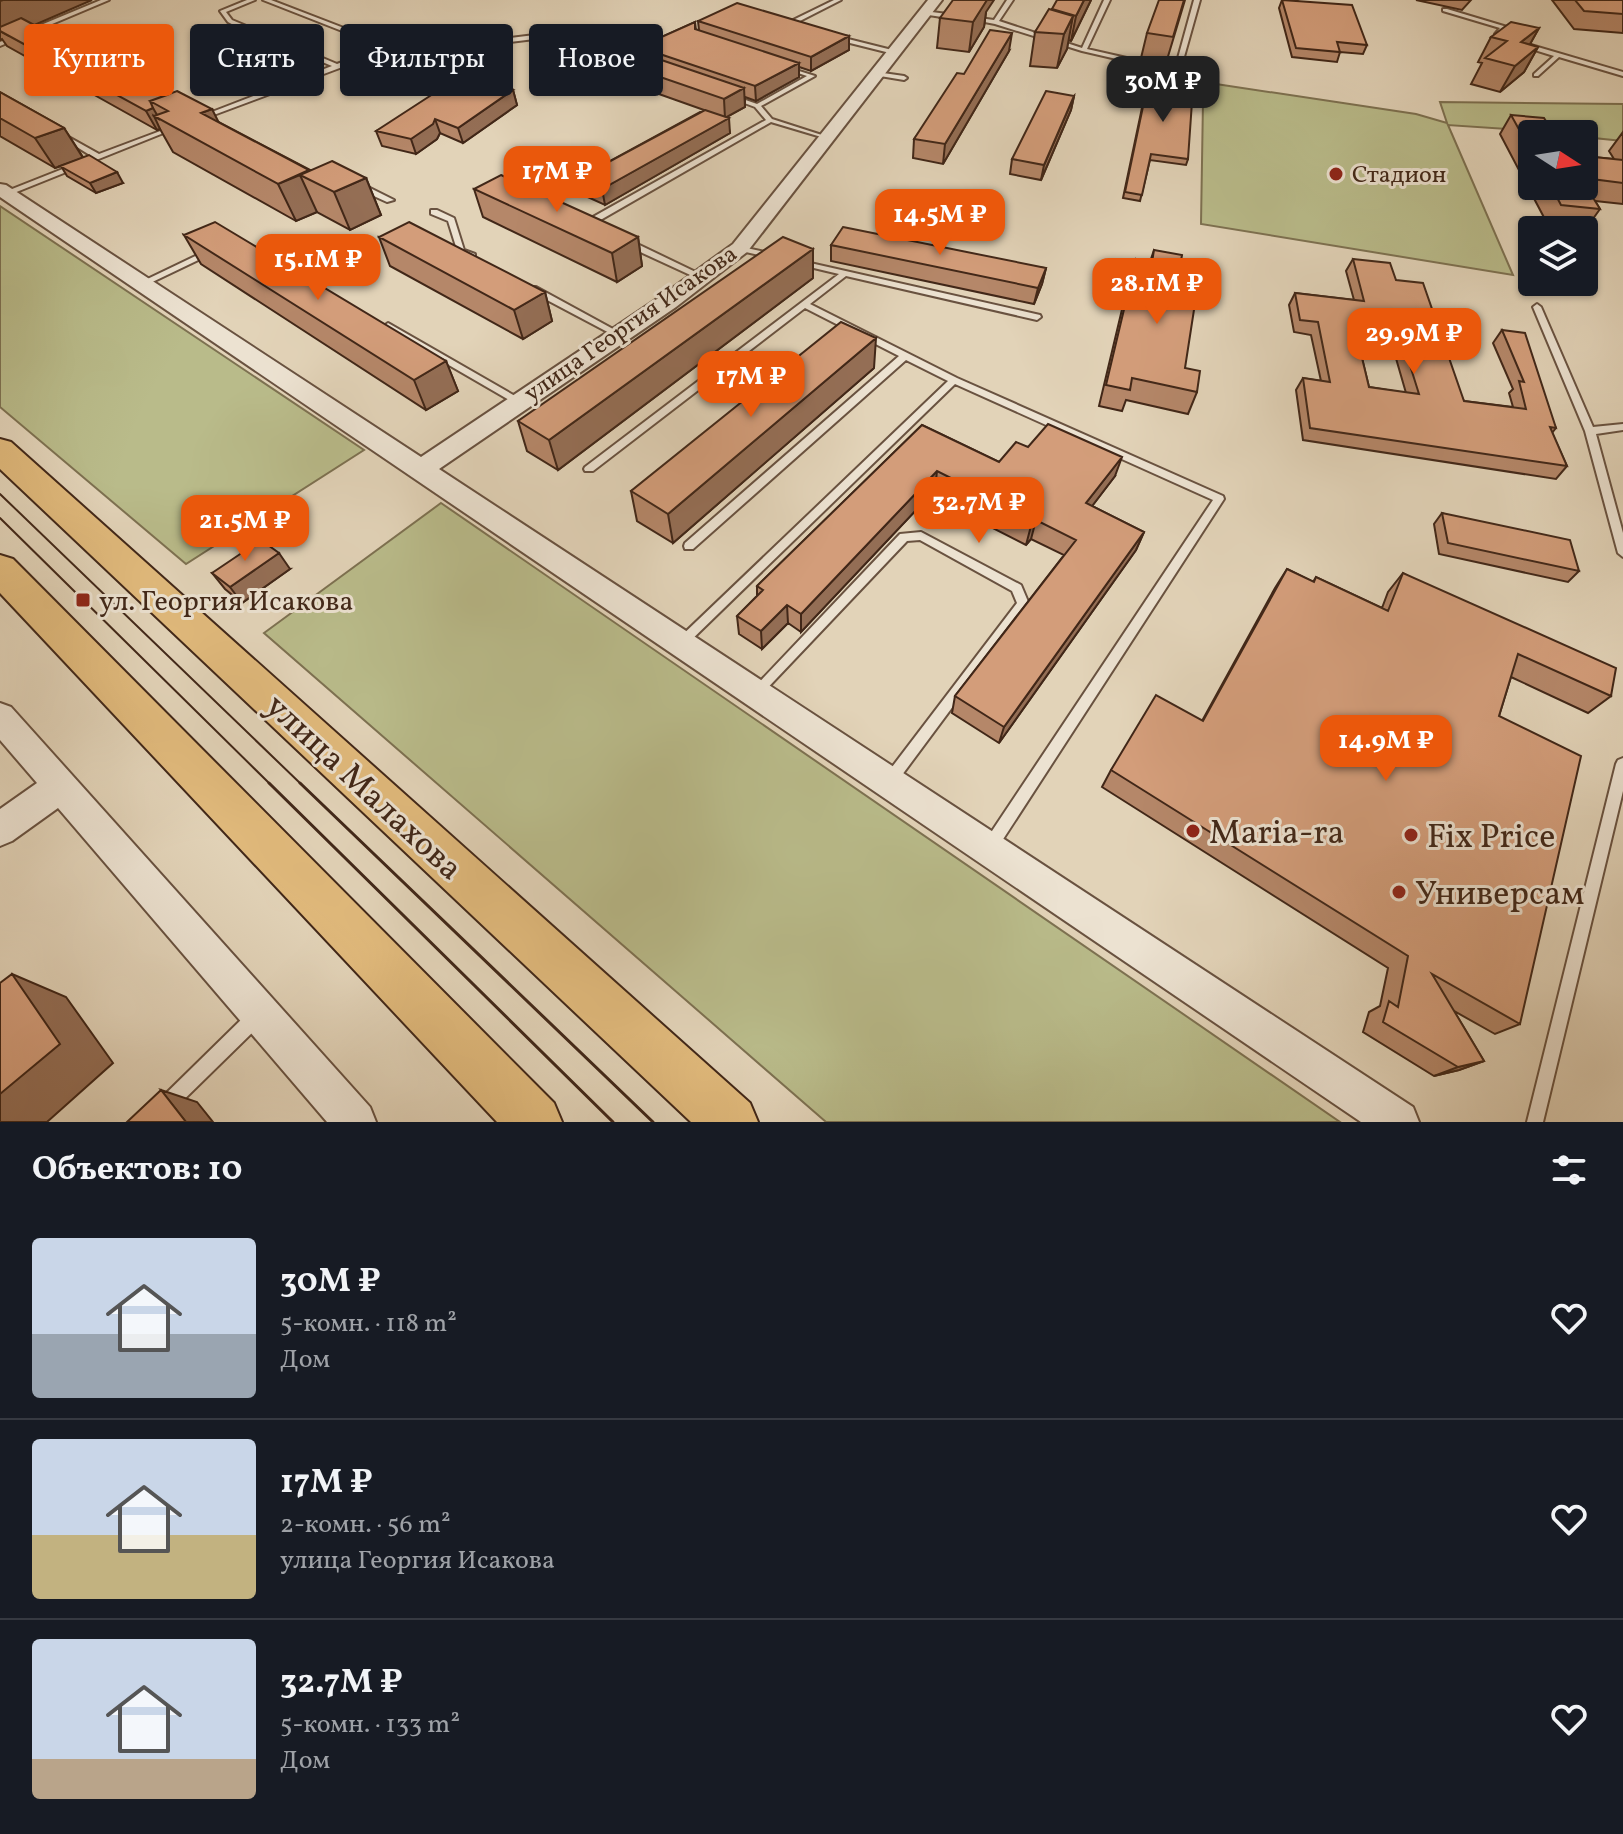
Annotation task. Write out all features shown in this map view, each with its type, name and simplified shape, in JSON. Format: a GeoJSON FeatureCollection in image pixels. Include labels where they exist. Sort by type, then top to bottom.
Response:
{"type":"FeatureCollection","features":[{"type":"Feature","properties":{"kind":"main road","name":"улица Малахова"},"geometry":{"type":"LineString","coordinates":[[0,450],[731,1122]]}},
{"type":"Feature","properties":{"kind":"main road"},"geometry":{"type":"LineString","coordinates":[[0,569],[535,1122]]}},
{"type":"Feature","properties":{"kind":"street","name":"улица Георгия Исакова"},"geometry":{"type":"LineString","coordinates":[[419,470],[620,335],[740,248],[929,7]]}},
{"type":"Feature","properties":{"kind":"street"},"geometry":{"type":"LineString","coordinates":[[3,191],[1398,1122]]}},
{"type":"Feature","properties":{"kind":"street"},"geometry":{"type":"LineString","coordinates":[[0,717],[355,1122]]}},
{"type":"Feature","properties":{"kind":"street"},"geometry":{"type":"LineString","coordinates":[[0,829],[59,787]]}},
{"type":"Feature","properties":{"kind":"lane"},"geometry":{"type":"LineString","coordinates":[[48,24],[106,0]]}},
{"type":"Feature","properties":{"kind":"lane"},"geometry":{"type":"LineString","coordinates":[[236,24],[223,11],[253,0]]}},
{"type":"Feature","properties":{"kind":"lane"},"geometry":{"type":"LineString","coordinates":[[266,0],[340,29]]}},
{"type":"Feature","properties":{"kind":"lane"},"geometry":{"type":"LineString","coordinates":[[790,24],[838,0]]}},
{"type":"Feature","properties":{"kind":"lane"},"geometry":{"type":"LineString","coordinates":[[996,22],[1010,0]]}},
{"type":"Feature","properties":{"kind":"lane"},"geometry":{"type":"LineString","coordinates":[[1084,50],[1107,0]]}},
{"type":"Feature","properties":{"kind":"lane"},"geometry":{"type":"LineString","coordinates":[[929,7],[996,22],[1084,50],[1177,71],[1197,0]]}},
{"type":"Feature","properties":{"kind":"lane"},"geometry":{"type":"LineString","coordinates":[[1445,10],[1504,27],[1498,34],[1623,74]]}},
{"type":"Feature","properties":{"kind":"lane"},"geometry":{"type":"LineString","coordinates":[[778,21],[803,28]]}},
{"type":"Feature","properties":{"kind":"lane"},"geometry":{"type":"LineString","coordinates":[[0,44],[24,34]]}},
{"type":"Feature","properties":{"kind":"lane"},"geometry":{"type":"LineString","coordinates":[[829,36],[894,52]]}},
{"type":"Feature","properties":{"kind":"lane"},"geometry":{"type":"LineString","coordinates":[[1536,75],[1558,55]]}},
{"type":"Feature","properties":{"kind":"lane"},"geometry":{"type":"LineString","coordinates":[[324,61],[336,66]]}},
{"type":"Feature","properties":{"kind":"lane"},"geometry":{"type":"LineString","coordinates":[[757,106],[812,76],[770,62]]}},
{"type":"Feature","properties":{"kind":"lane"},"geometry":{"type":"LineString","coordinates":[[324,71],[340,65]]}},
{"type":"Feature","properties":{"kind":"lane"},"geometry":{"type":"LineString","coordinates":[[876,74],[904,78]]}},
{"type":"Feature","properties":{"kind":"lane"},"geometry":{"type":"LineString","coordinates":[[192,121],[257,96]]}},
{"type":"Feature","properties":{"kind":"lane"},"geometry":{"type":"LineString","coordinates":[[728,96],[757,106],[770,120],[826,138]]}},
{"type":"Feature","properties":{"kind":"lane"},"geometry":{"type":"LineString","coordinates":[[191,109],[219,123]]}},
{"type":"Feature","properties":{"kind":"lane"},"geometry":{"type":"LineString","coordinates":[[587,224],[770,120]]}},
{"type":"Feature","properties":{"kind":"lane"},"geometry":{"type":"LineString","coordinates":[[3,191],[178,126]]}},
{"type":"Feature","properties":{"kind":"lane"},"geometry":{"type":"LineString","coordinates":[[50,128],[99,157]]}},
{"type":"Feature","properties":{"kind":"lane"},"geometry":{"type":"LineString","coordinates":[[346,184],[360,185],[390,200]]}},
{"type":"Feature","properties":{"kind":"lane"},"geometry":{"type":"LineString","coordinates":[[434,212],[451,220],[461,251],[475,258]]}},
{"type":"Feature","properties":{"kind":"lane"},"geometry":{"type":"LineString","coordinates":[[574,218],[601,231]]}},
{"type":"Feature","properties":{"kind":"lane"},"geometry":{"type":"LineString","coordinates":[[615,237],[702,277]]}},
{"type":"Feature","properties":{"kind":"lane"},"geometry":{"type":"LineString","coordinates":[[740,248],[776,257]]}},
{"type":"Feature","properties":{"kind":"lane"},"geometry":{"type":"LineString","coordinates":[[141,284],[216,250]]}},
{"type":"Feature","properties":{"kind":"lane"},"geometry":{"type":"LineString","coordinates":[[790,260],[1037,317]]}},
{"type":"Feature","properties":{"kind":"lane"},"geometry":{"type":"LineString","coordinates":[[589,469],[845,273]]}},
{"type":"Feature","properties":{"kind":"lane"},"geometry":{"type":"LineString","coordinates":[[530,288],[620,335]]}},
{"type":"Feature","properties":{"kind":"lane"},"geometry":{"type":"LineString","coordinates":[[805,305],[954,380],[1219,499],[1028,784],[988,850]]}},
{"type":"Feature","properties":{"kind":"lane"},"geometry":{"type":"LineString","coordinates":[[1537,307],[1590,431],[1623,553]]}},
{"type":"Feature","properties":{"kind":"lane"},"geometry":{"type":"LineString","coordinates":[[377,319],[519,402]]}},
{"type":"Feature","properties":{"kind":"lane"},"geometry":{"type":"LineString","coordinates":[[689,546],[905,356]]}},
{"type":"Feature","properties":{"kind":"lane"},"geometry":{"type":"LineString","coordinates":[[680,645],[954,380]]}},
{"type":"Feature","properties":{"kind":"lane"},"geometry":{"type":"LineString","coordinates":[[1590,431],[1623,427]]}},
{"type":"Feature","properties":{"kind":"lane"},"geometry":{"type":"LineString","coordinates":[[754,694],[904,537],[921,536],[1017,588],[1023,604],[888,783]]}},
{"type":"Feature","properties":{"kind":"lane"},"geometry":{"type":"LineString","coordinates":[[1535,1122],[1623,764]]}},
{"type":"Feature","properties":{"kind":"lane"},"geometry":{"type":"LineString","coordinates":[[149,1122],[260,1014]]}},
{"type":"Feature","properties":{"kind":"green space","name":"Стадион"},"geometry":{"type":"Polygon","coordinates":[[[1216,84],[1416,114],[1447,123],[1440,102],[1623,104],[1623,141],[1598,138],[1598,120],[1518,120],[1518,130],[1448,125],[1513,275],[1201,224],[1203,101],[1216,84]]]}},
{"type":"Feature","properties":{"kind":"green space"},"geometry":{"type":"Polygon","coordinates":[[[0,206],[364,450],[186,564],[0,407],[0,206]]]}},
{"type":"Feature","properties":{"kind":"green space"},"geometry":{"type":"Polygon","coordinates":[[[441,503],[1340,1122],[826,1122],[264,633],[441,503]]]}},
{"type":"Feature","properties":{"kind":"building"},"geometry":{"type":"Polygon","coordinates":[[[953,0],[987,0],[973,22],[940,18],[953,0]]]}},
{"type":"Feature","properties":{"kind":"building"},"geometry":{"type":"Polygon","coordinates":[[[1057,0],[1084,0],[1076,16],[1052,9],[1057,0]]]}},
{"type":"Feature","properties":{"kind":"building"},"geometry":{"type":"Polygon","coordinates":[[[1159,0],[1184,0],[1173,37],[1147,33],[1159,0]]]}},
{"type":"Feature","properties":{"kind":"building"},"geometry":{"type":"Polygon","coordinates":[[[1282,0],[1352,5],[1367,45],[1337,42],[1340,52],[1296,48],[1282,0]]]}},
{"type":"Feature","properties":{"kind":"building"},"geometry":{"type":"Polygon","coordinates":[[[1575,0],[1623,0],[1623,14],[1584,11],[1575,0]]]}},
{"type":"Feature","properties":{"kind":"building"},"geometry":{"type":"Polygon","coordinates":[[[737,3],[849,36],[811,57],[698,21],[737,3]]]}},
{"type":"Feature","properties":{"kind":"building"},"geometry":{"type":"Polygon","coordinates":[[[1049,9],[1073,16],[1064,34],[1035,32],[1049,9]]]}},
{"type":"Feature","properties":{"kind":"building"},"geometry":{"type":"Polygon","coordinates":[[[21,18],[32,24],[24,24],[24,44],[0,31],[0,27],[21,18]]]}},
{"type":"Feature","properties":{"kind":"building"},"geometry":{"type":"Polygon","coordinates":[[[695,22],[695,29],[799,63],[755,86],[663,55],[663,36],[695,22]]]}},
{"type":"Feature","properties":{"kind":"building"},"geometry":{"type":"Polygon","coordinates":[[[1511,22],[1539,28],[1521,42],[1538,47],[1515,66],[1485,58],[1507,41],[1491,37],[1511,22]]]}},
{"type":"Feature","properties":{"kind":"building"},"geometry":{"type":"Polygon","coordinates":[[[990,30],[1012,33],[945,144],[914,139],[957,73],[964,74],[990,30]]]}},
{"type":"Feature","properties":{"kind":"building"},"geometry":{"type":"Polygon","coordinates":[[[663,61],[744,88],[724,99],[663,78],[663,61]]]}},
{"type":"Feature","properties":{"kind":"building"},"geometry":{"type":"Polygon","coordinates":[[[1158,67],[1194,73],[1188,159],[1151,154],[1142,195],[1125,192],[1145,97],[1158,67]]]}},
{"type":"Feature","properties":{"kind":"building"},"geometry":{"type":"Polygon","coordinates":[[[1046,91],[1074,96],[1044,165],[1012,159],[1046,91]]]}},
{"type":"Feature","properties":{"kind":"building"},"geometry":{"type":"Polygon","coordinates":[[[0,92],[64,128],[35,138],[0,118],[0,92]]]}},
{"type":"Feature","properties":{"kind":"building"},"geometry":{"type":"Polygon","coordinates":[[[174,92],[212,109],[201,113],[309,170],[278,184],[154,116],[168,111],[150,101],[174,96],[174,92]]]}},
{"type":"Feature","properties":{"kind":"building"},"geometry":{"type":"Polygon","coordinates":[[[119,96],[164,96],[150,101],[153,108],[146,111],[119,96]]]}},
{"type":"Feature","properties":{"kind":"building"},"geometry":{"type":"Polygon","coordinates":[[[430,96],[504,96],[458,128],[435,119],[433,124],[411,139],[376,131],[430,96]]]}},
{"type":"Feature","properties":{"kind":"building"},"geometry":{"type":"Polygon","coordinates":[[[705,110],[729,118],[602,189],[577,179],[705,110]]]}},
{"type":"Feature","properties":{"kind":"building"},"geometry":{"type":"Polygon","coordinates":[[[1511,115],[1545,120],[1518,120],[1518,128],[1511,115]]]}},
{"type":"Feature","properties":{"kind":"building"},"geometry":{"type":"Polygon","coordinates":[[[89,155],[117,172],[90,183],[60,166],[89,155]]]}},
{"type":"Feature","properties":{"kind":"building"},"geometry":{"type":"Polygon","coordinates":[[[1598,157],[1623,160],[1623,183],[1598,180],[1598,157]]]}},
{"type":"Feature","properties":{"kind":"building"},"geometry":{"type":"Polygon","coordinates":[[[332,161],[366,178],[334,192],[300,175],[332,161]]]}},
{"type":"Feature","properties":{"kind":"building"},"geometry":{"type":"Polygon","coordinates":[[[501,175],[638,237],[612,253],[474,189],[501,175]]]}},
{"type":"Feature","properties":{"kind":"building"},"geometry":{"type":"Polygon","coordinates":[[[1558,200],[1594,200],[1600,209],[1561,205],[1558,200]]]}},
{"type":"Feature","properties":{"kind":"building"},"geometry":{"type":"Polygon","coordinates":[[[215,222],[446,361],[414,380],[184,235],[215,222]]]}},
{"type":"Feature","properties":{"kind":"building"},"geometry":{"type":"Polygon","coordinates":[[[409,222],[545,292],[514,310],[379,237],[409,222]]]}},
{"type":"Feature","properties":{"kind":"building"},"geometry":{"type":"Polygon","coordinates":[[[843,227],[1046,268],[1038,288],[831,245],[843,227]]]}},
{"type":"Feature","properties":{"kind":"building"},"geometry":{"type":"Polygon","coordinates":[[[783,237],[813,249],[549,440],[518,421],[783,237]]]}},
{"type":"Feature","properties":{"kind":"building"},"geometry":{"type":"Polygon","coordinates":[[[1154,250],[1182,255],[1180,267],[1200,271],[1185,368],[1200,371],[1197,392],[1132,378],[1130,390],[1106,385],[1136,259],[1152,262],[1154,250]]]}},
{"type":"Feature","properties":{"kind":"building"},"geometry":{"type":"Polygon","coordinates":[[[1353,259],[1390,263],[1396,280],[1423,283],[1464,401],[1526,409],[1519,381],[1524,382],[1502,330],[1525,333],[1556,428],[1550,427],[1567,466],[1310,428],[1303,378],[1330,382],[1318,322],[1300,320],[1295,293],[1364,301],[1353,259]],[[1357,337],[1369,387],[1419,394],[1403,343],[1357,337]]]}},
{"type":"Feature","properties":{"kind":"building"},"geometry":{"type":"Polygon","coordinates":[[[841,322],[876,338],[668,514],[631,491],[841,322]]]}},
{"type":"Feature","properties":{"kind":"building"},"geometry":{"type":"Polygon","coordinates":[[[1048,424],[1122,457],[1086,503],[1144,532],[1004,727],[955,696],[1076,540],[1036,520],[1031,526],[970,496],[975,490],[937,471],[801,614],[787,605],[761,631],[737,616],[763,590],[757,586],[922,425],[999,462],[1016,442],[1028,447],[1048,424]]]}},
{"type":"Feature","properties":{"kind":"building"},"geometry":{"type":"Polygon","coordinates":[[[1442,513],[1570,540],[1579,571],[1448,543],[1442,513]]]}},
{"type":"Feature","properties":{"kind":"building"},"geometry":{"type":"Polygon","coordinates":[[[261,540],[279,553],[230,587],[212,573],[261,540]]]}},
{"type":"Feature","properties":{"kind":"building","name":"Универсам"},"geometry":{"type":"Polygon","coordinates":[[[1287,569],[1314,582],[1316,577],[1388,611],[1403,573],[1616,668],[1611,696],[1518,654],[1499,716],[1581,756],[1520,1024],[1432,974],[1484,1061],[1458,1067],[1383,1022],[1389,1001],[1398,1007],[1408,956],[1111,770],[1156,695],[1203,721],[1287,569]]]}},
{"type":"Feature","properties":{"kind":"building"},"geometry":{"type":"Polygon","coordinates":[[[12,974],[60,1044],[0,1094],[0,983],[12,974]]]}},
{"type":"Feature","properties":{"kind":"building"},"geometry":{"type":"Polygon","coordinates":[[[161,1090],[186,1122],[127,1122],[161,1090]]]}},
{"type":"Feature","properties":{"kind":"tram line"},"geometry":{"type":"LineString","coordinates":[[0,494],[302,785]]}},
{"type":"Feature","properties":{"kind":"tram line"},"geometry":{"type":"LineString","coordinates":[[0,518],[271,785]]}},
{"type":"Feature","properties":{"kind":"tram line"},"geometry":{"type":"LineString","coordinates":[[269,783],[613,1122]]}},
{"type":"Feature","properties":{"kind":"tram line"},"geometry":{"type":"LineString","coordinates":[[300,783],[653,1122]]}},
{"type":"Feature","properties":{"kind":"place","name":"Стадион"},"geometry":{"type":"Point","coordinates":[1336,174]}},
{"type":"Feature","properties":{"kind":"place","name":"ул. Георгия Исакова"},"geometry":{"type":"Point","coordinates":[83,600]}},
{"type":"Feature","properties":{"kind":"place","name":"Maria-ra"},"geometry":{"type":"Point","coordinates":[1193,831]}},
{"type":"Feature","properties":{"kind":"place","name":"Fix Price"},"geometry":{"type":"Point","coordinates":[1411,835]}},
{"type":"Feature","properties":{"kind":"place","name":"Универсам"},"geometry":{"type":"Point","coordinates":[1399,892]}}]}
